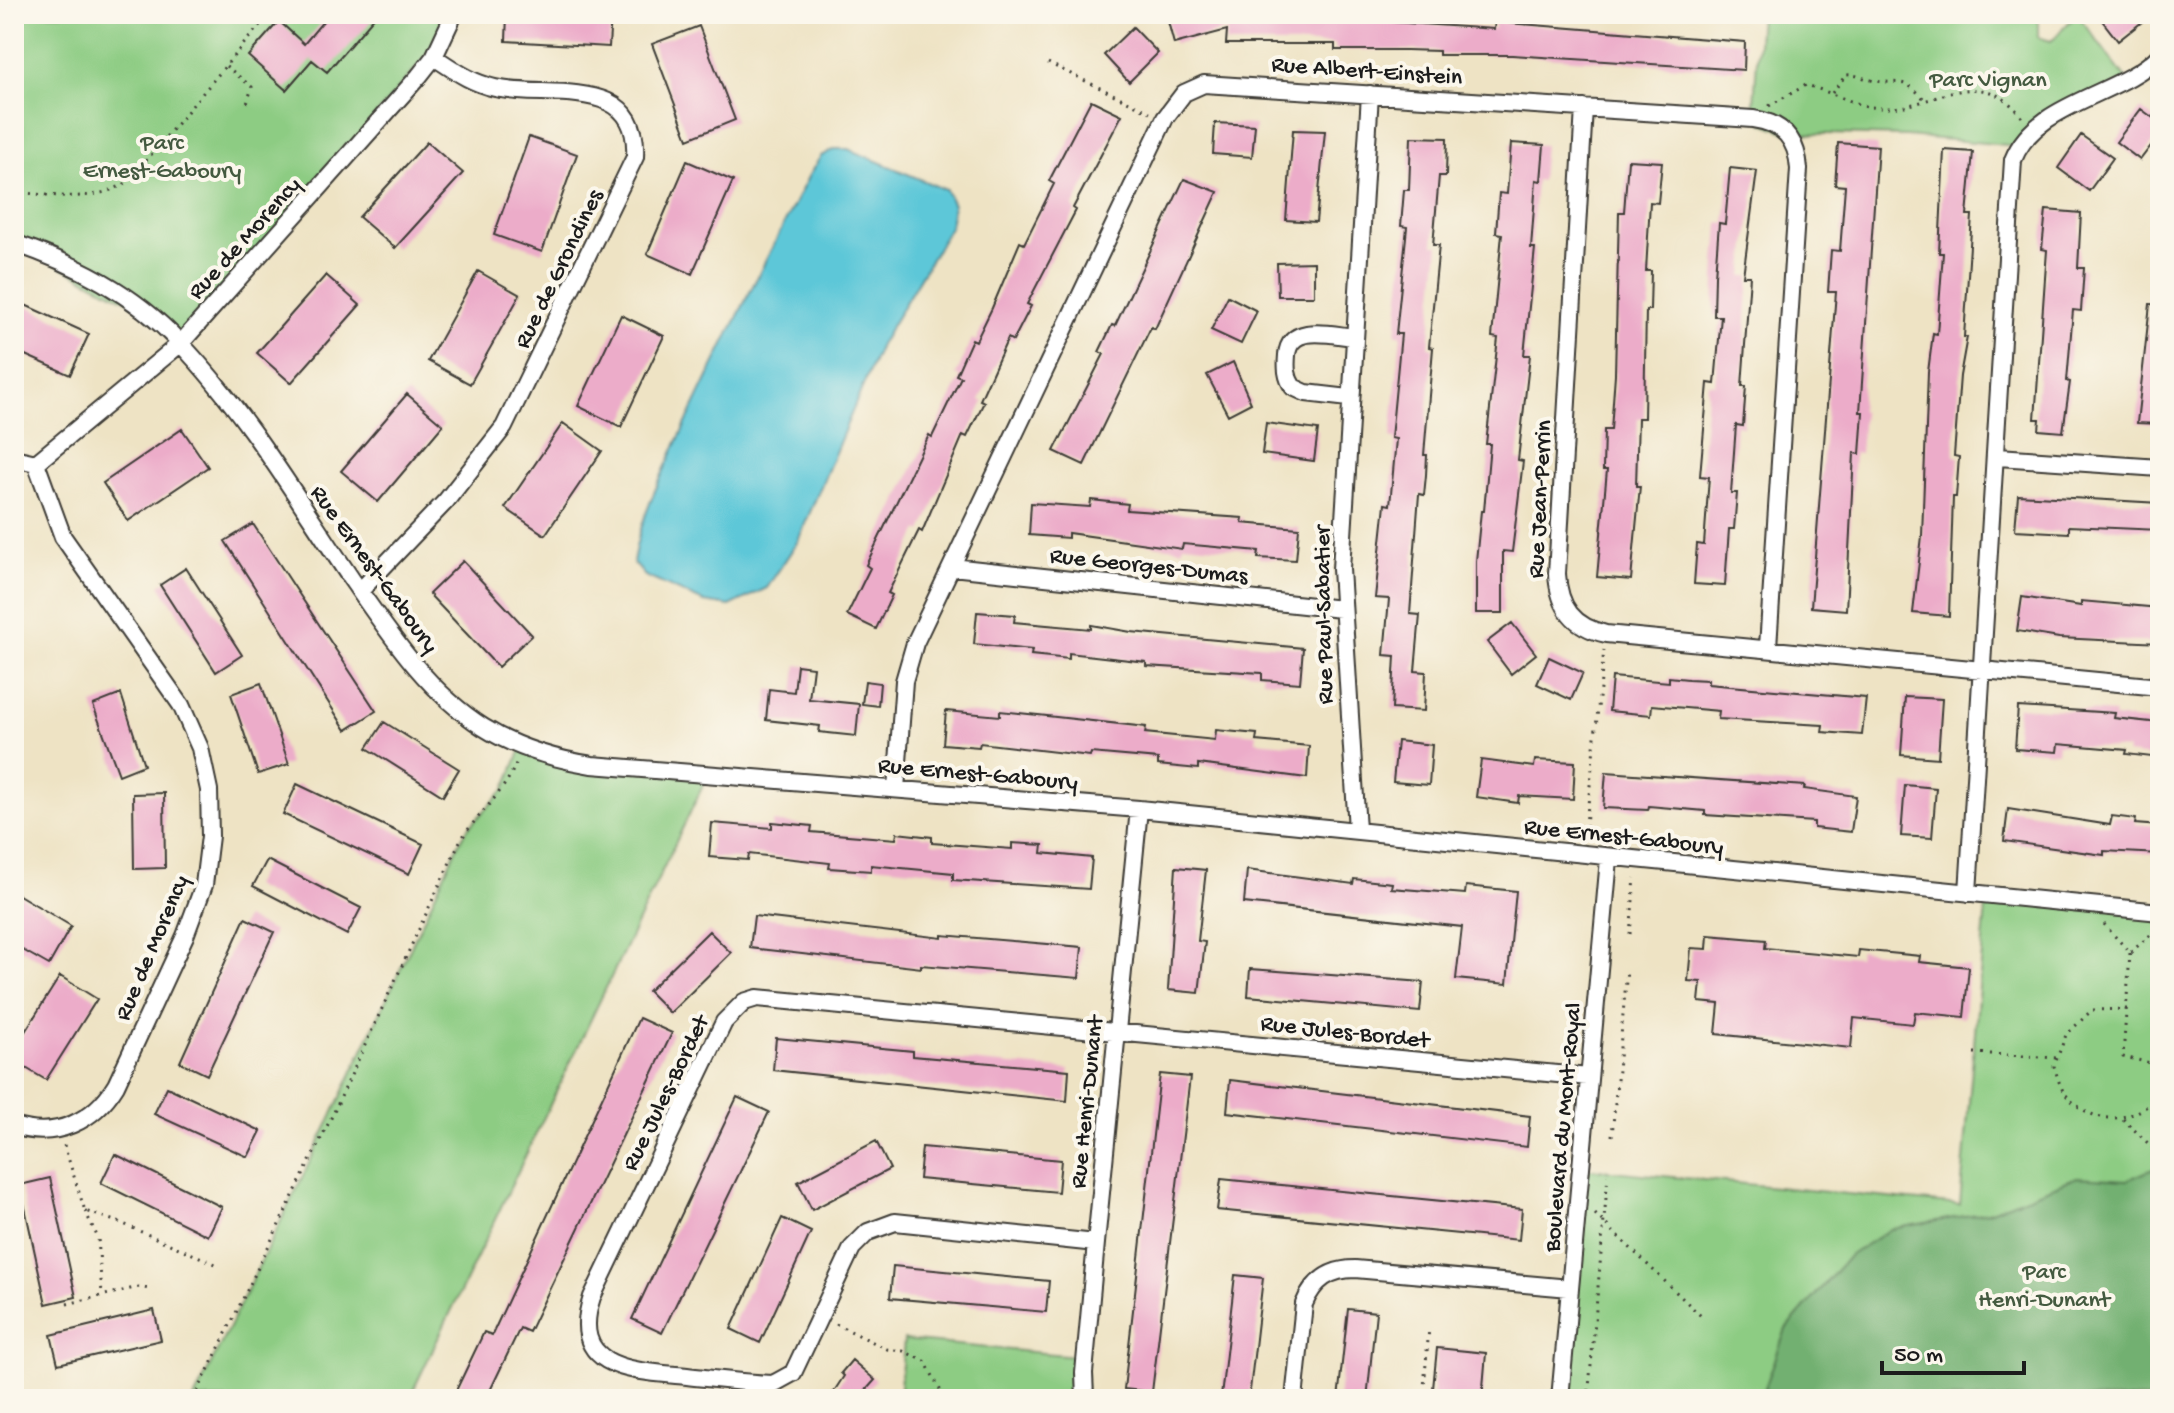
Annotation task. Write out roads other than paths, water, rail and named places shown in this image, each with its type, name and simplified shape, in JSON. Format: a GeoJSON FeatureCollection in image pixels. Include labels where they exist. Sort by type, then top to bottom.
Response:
{"type":"FeatureCollection","features":[{"type":"Feature","properties":{"kind":"street","name":"Rue de Morency"},"geometry":{"type":"LineString","coordinates":[[14,1126],[59,1130],[94,1112],[116,1085],[196,908],[208,863],[211,812],[200,748],[186,716],[63,537],[36,463],[181,343],[434,57],[454,14]]}},
{"type":"Feature","properties":{"kind":"street"},"geometry":{"type":"LineString","coordinates":[[1968,893],[1998,457],[2011,175],[2018,146],[2032,130],[2141,72],[2160,55]]}},
{"type":"Feature","properties":{"kind":"street","name":"Rue de Grondines"},"geometry":{"type":"LineString","coordinates":[[360,591],[446,501],[504,427],[635,157],[633,127],[617,105],[588,95],[482,85],[434,57]]}},
{"type":"Feature","properties":{"kind":"street","name":"Rue Albert-Einstein"},"geometry":{"type":"LineString","coordinates":[[896,789],[908,660],[1165,118],[1184,93],[1204,84],[1767,120],[1788,133],[1798,156],[1799,169],[1768,647]]}},
{"type":"Feature","properties":{"kind":"street","name":"Rue Paul-Sabatier"},"geometry":{"type":"LineString","coordinates":[[1357,830],[1341,609],[1349,398],[1370,94]]}},
{"type":"Feature","properties":{"kind":"street","name":"Rue Jean-Perrin"},"geometry":{"type":"LineString","coordinates":[[1584,108],[1557,574],[1558,591],[1570,615],[1579,625],[1606,634],[1768,647],[2160,687]]}},
{"type":"Feature","properties":{"kind":"street","name":"Rue Ernest-Gaboury"},"geometry":{"type":"LineString","coordinates":[[14,243],[64,261],[113,287],[181,343],[250,431],[404,654],[442,694],[483,727],[522,747],[592,765],[1139,809],[1609,859],[2160,912]]}},
{"type":"Feature","properties":{"kind":"street"},"geometry":{"type":"LineString","coordinates":[[1349,398],[1306,393],[1293,387],[1287,371],[1287,351],[1291,342],[1303,334],[1354,337]]}},
{"type":"Feature","properties":{"kind":"street"},"geometry":{"type":"LineString","coordinates":[[1998,457],[2160,468]]}},
{"type":"Feature","properties":{"kind":"street"},"geometry":{"type":"LineString","coordinates":[[14,458],[36,463]]}},
{"type":"Feature","properties":{"kind":"street","name":"Rue Georges-Dumas"},"geometry":{"type":"LineString","coordinates":[[952,567],[1341,609]]}},
{"type":"Feature","properties":{"kind":"street","name":"Rue Henri-Dunant"},"geometry":{"type":"LineString","coordinates":[[1085,1399],[1096,1243],[1139,809]]}},
{"type":"Feature","properties":{"kind":"street","name":"Boulevard du Mont-Royal"},"geometry":{"type":"LineString","coordinates":[[1560,1399],[1609,859]]}},
{"type":"Feature","properties":{"kind":"street","name":"Rue Jules-Bordet"},"geometry":{"type":"LineString","coordinates":[[1096,1243],[895,1222],[881,1225],[852,1248],[793,1373],[773,1384],[617,1368],[605,1361],[589,1337],[586,1323],[592,1297],[732,1011],[757,998],[775,997],[1589,1077]]}},
{"type":"Feature","properties":{"kind":"street"},"geometry":{"type":"LineString","coordinates":[[1294,1399],[1304,1304],[1309,1292],[1328,1273],[1355,1269],[1570,1288]]}},
{"type":"Feature","properties":{"kind":"water"},"geometry":{"type":"Polygon","coordinates":[[[834,149],[848,149],[946,190],[953,205],[950,227],[880,345],[798,541],[767,588],[730,606],[704,602],[645,576],[633,562],[636,545],[660,479],[744,303],[809,175],[821,156],[834,149]]]}},
{"type":"Feature","properties":{"kind":"park label","name":"Parc Vignan"},"geometry":{"type":"Point","coordinates":[1988,78]}},
{"type":"Feature","properties":{"kind":"park label","name":"Parc Ernest-Gaboury"},"geometry":{"type":"Point","coordinates":[162,155]}},
{"type":"Feature","properties":{"kind":"park label","name":"Parc Henri-Dunant"},"geometry":{"type":"Point","coordinates":[2044,1284]}}]}
